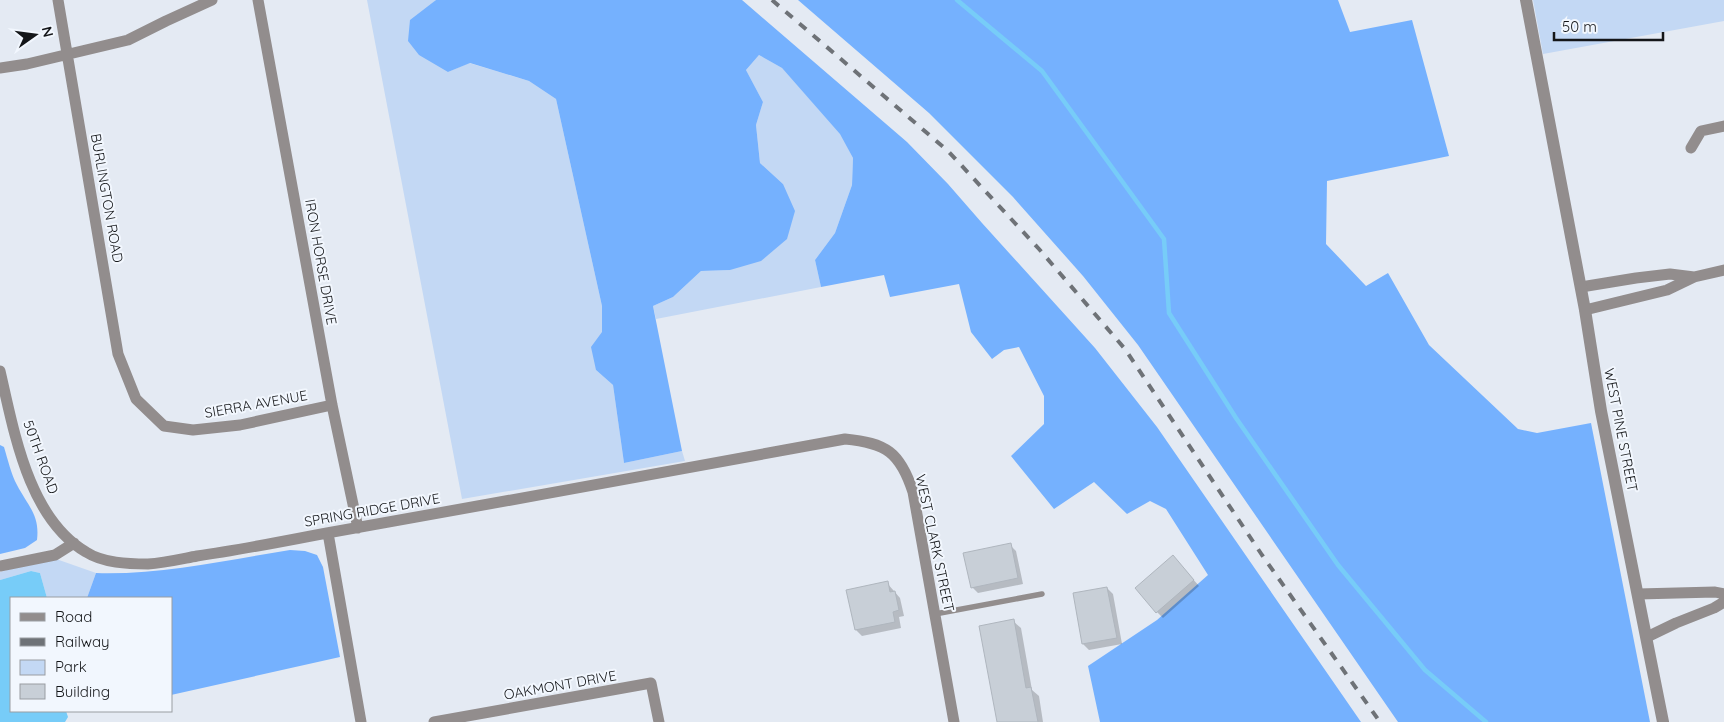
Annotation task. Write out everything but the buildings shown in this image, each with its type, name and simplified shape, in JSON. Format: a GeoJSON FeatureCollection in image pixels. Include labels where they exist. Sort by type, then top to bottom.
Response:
{"type":"FeatureCollection","features":[{"type":"Feature","properties":{"kind":"street","name":"BURLINGTON ROAD"},"geometry":{"type":"LineString","coordinates":[[58,0],[118,354],[136,399]]}},
{"type":"Feature","properties":{"kind":"street"},"geometry":{"type":"LineString","coordinates":[[0,68],[27,64],[128,40],[166,20],[212,0]]}},
{"type":"Feature","properties":{"kind":"street","name":"IRON HORSE DRIVE"},"geometry":{"type":"LineString","coordinates":[[258,0],[332,405],[358,528]]}},
{"type":"Feature","properties":{"kind":"street","name":"WEST PINE STREET"},"geometry":{"type":"LineString","coordinates":[[1526,0],[1581,287],[1601,411],[1648,637],[1663,722]]}},
{"type":"Feature","properties":{"kind":"street"},"geometry":{"type":"LineString","coordinates":[[1691,148],[1701,131],[1724,126]]}},
{"type":"Feature","properties":{"kind":"street"},"geometry":{"type":"LineString","coordinates":[[1585,310],[1667,290],[1694,277],[1724,270]]}},
{"type":"Feature","properties":{"kind":"street"},"geometry":{"type":"LineString","coordinates":[[1581,287],[1670,274],[1694,277]]}},
{"type":"Feature","properties":{"kind":"street","name":"50TH ROAD"},"geometry":{"type":"LineString","coordinates":[[0,371],[15,435],[28,475],[44,509],[57,528],[74,543]]}},
{"type":"Feature","properties":{"kind":"street","name":"SIERRA AVENUE"},"geometry":{"type":"LineString","coordinates":[[136,399],[164,426],[193,430],[240,425],[332,405]]}},
{"type":"Feature","properties":{"kind":"street","name":"WEST CLARK STREET"},"geometry":{"type":"LineString","coordinates":[[755,455],[845,439],[878,445],[891,453],[900,462],[906,472],[912,492],[954,722]]}},
{"type":"Feature","properties":{"kind":"street","name":"SPRING RIDGE DRIVE"},"geometry":{"type":"LineString","coordinates":[[74,543],[86,552],[100,558],[149,564],[255,547],[755,455]]}},
{"type":"Feature","properties":{"kind":"street"},"geometry":{"type":"LineString","coordinates":[[328,533],[361,722]]}},
{"type":"Feature","properties":{"kind":"street"},"geometry":{"type":"LineString","coordinates":[[0,566],[55,555],[74,543]]}},
{"type":"Feature","properties":{"kind":"street"},"geometry":{"type":"LineString","coordinates":[[1638,594],[1715,592],[1724,594]]}},
{"type":"Feature","properties":{"kind":"street"},"geometry":{"type":"LineString","coordinates":[[1648,637],[1724,602]]}},
{"type":"Feature","properties":{"kind":"street","name":"OAKMONT DRIVE"},"geometry":{"type":"LineString","coordinates":[[434,722],[458,720],[651,683],[659,722]]}},
{"type":"Feature","properties":{"kind":"lane"},"geometry":{"type":"LineString","coordinates":[[935,614],[1042,594]]}},
{"type":"Feature","properties":{"kind":"green space"},"geometry":{"type":"Polygon","coordinates":[[[367,0],[436,0],[430,6],[448,72],[469,63],[529,81],[556,99],[602,306],[602,332],[596,370],[613,385],[624,463],[682,451],[685,461],[462,499],[367,0]]]}},
{"type":"Feature","properties":{"kind":"green space"},"geometry":{"type":"Polygon","coordinates":[[[1533,0],[1724,0],[1724,21],[1543,54],[1533,0]]]}},
{"type":"Feature","properties":{"kind":"green space"},"geometry":{"type":"Polygon","coordinates":[[[759,55],[782,68],[841,134],[853,158],[852,185],[835,233],[815,260],[821,287],[656,319],[653,306],[673,297],[701,271],[730,270],[783,184],[760,163],[756,125],[763,102],[746,70],[759,55]]]}},
{"type":"Feature","properties":{"kind":"green space"},"geometry":{"type":"Polygon","coordinates":[[[43,559],[59,560],[96,573],[87,597],[47,597],[40,573],[31,571],[0,580],[0,572],[43,559]]]}},
{"type":"Feature","properties":{"kind":"shaded area"},"geometry":{"type":"Polygon","coordinates":[[[436,0],[742,0],[907,142],[948,184],[1095,348],[1157,427],[1361,722],[1100,722],[1088,666],[1157,620],[1208,575],[1166,509],[1150,501],[1127,514],[1094,482],[1054,509],[1011,456],[1044,424],[1044,396],[1019,347],[1004,350],[992,359],[971,332],[959,284],[890,297],[884,275],[821,287],[815,260],[835,233],[852,185],[853,158],[840,134],[782,68],[759,55],[746,70],[763,102],[756,125],[760,163],[783,184],[795,211],[787,239],[761,261],[730,270],[701,271],[673,297],[653,306],[682,451],[624,463],[613,385],[596,370],[591,347],[602,332],[602,306],[556,99],[529,81],[470,63],[448,72],[419,55],[408,41],[410,20],[436,0]]]}},
{"type":"Feature","properties":{"kind":"shaded area"},"geometry":{"type":"Polygon","coordinates":[[[798,0],[1338,0],[1350,32],[1412,20],[1449,156],[1327,181],[1326,244],[1366,286],[1388,273],[1429,345],[1518,429],[1537,433],[1591,423],[1650,722],[1398,722],[1138,345],[1083,276],[1013,197],[929,113],[798,0]]]}},
{"type":"Feature","properties":{"kind":"shaded area"},"geometry":{"type":"Polygon","coordinates":[[[0,445],[4,447],[11,472],[35,517],[37,540],[25,548],[0,554],[0,445]]]}},
{"type":"Feature","properties":{"kind":"shaded area"},"geometry":{"type":"Polygon","coordinates":[[[290,550],[305,551],[317,555],[323,567],[340,657],[172,695],[172,597],[87,597],[96,573],[145,572],[290,550]]]}},
{"type":"Feature","properties":{"kind":"shaded area"},"geometry":{"type":"Polygon","coordinates":[[[31,571],[40,573],[47,597],[10,597],[10,712],[66,712],[68,717],[65,722],[0,722],[0,580],[31,571]]]}},
{"type":"Feature","properties":{"kind":"waterway"},"geometry":{"type":"LineString","coordinates":[[957,0],[1042,71],[1164,239],[1169,313],[1236,418],[1338,565],[1425,670],[1486,722]]}},
{"type":"Feature","properties":{"kind":"railway"},"geometry":{"type":"LineString","coordinates":[[772,0],[948,151],[1039,249],[1125,349],[1262,555],[1380,722]]}}]}
